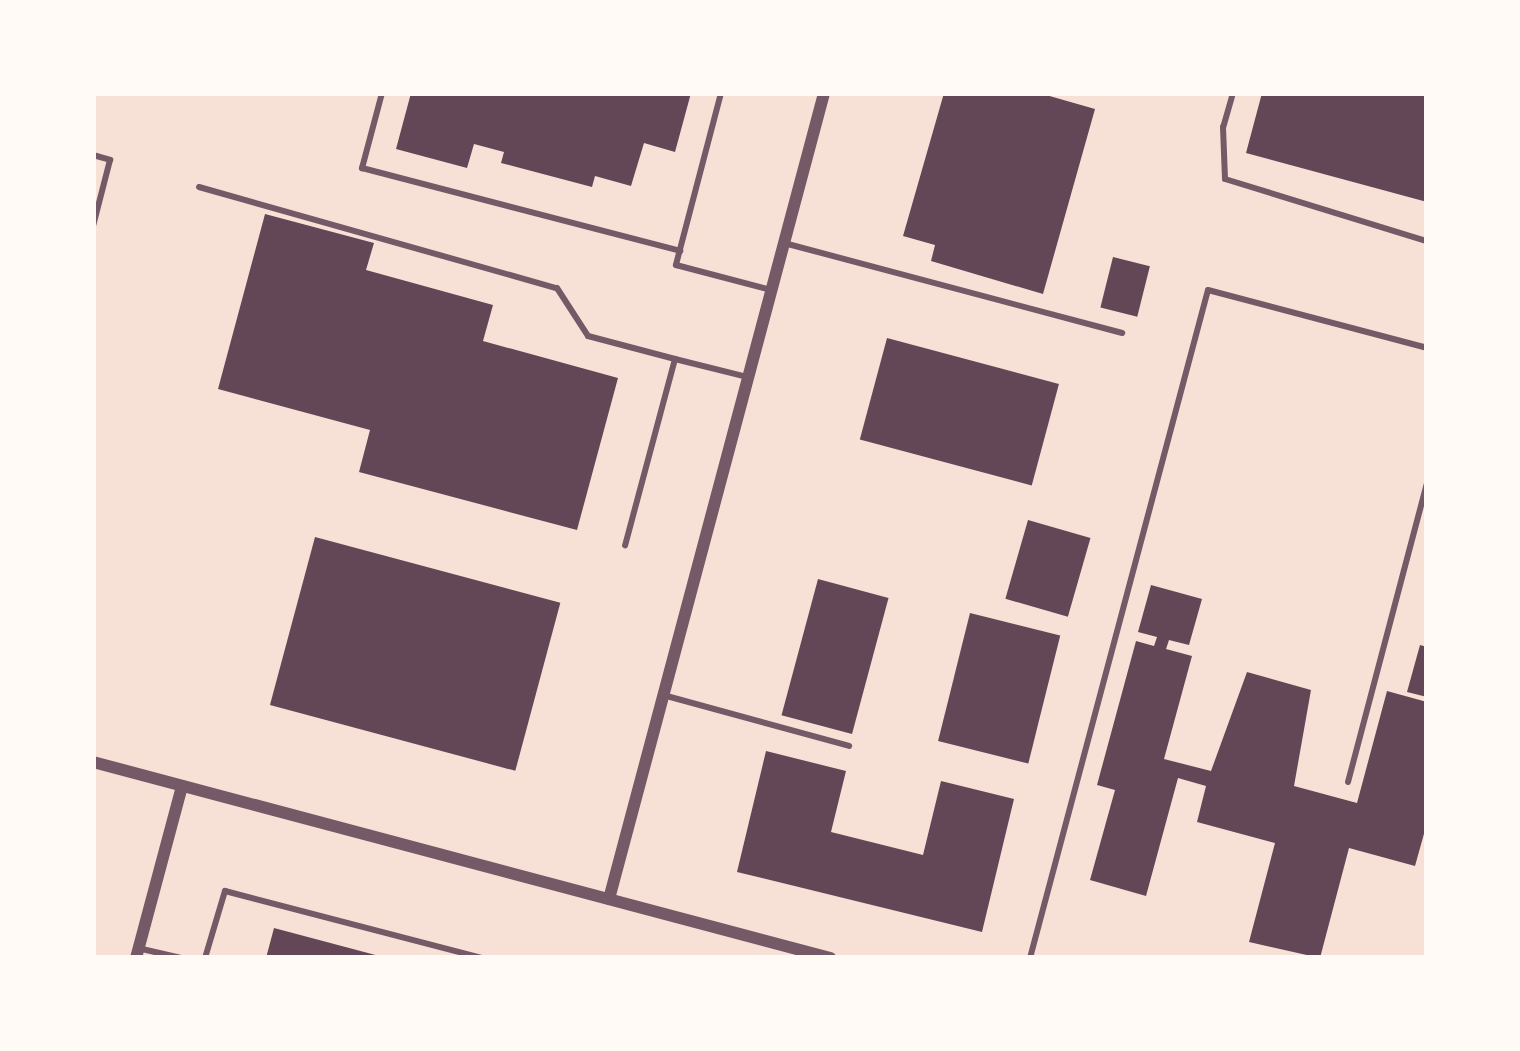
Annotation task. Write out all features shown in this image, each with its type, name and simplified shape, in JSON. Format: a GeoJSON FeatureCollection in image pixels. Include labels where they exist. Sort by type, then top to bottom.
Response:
{"type":"FeatureCollection","features":[{"type":"Feature","properties":{"kind":"street"},"geometry":{"type":"LineString","coordinates":[[609,899],[824,93]]}},
{"type":"Feature","properties":{"kind":"street"},"geometry":{"type":"LineString","coordinates":[[93,763],[830,958]]}},
{"type":"Feature","properties":{"kind":"street"},"geometry":{"type":"LineString","coordinates":[[137,953],[182,786]]}},
{"type":"Feature","properties":{"kind":"lane"},"geometry":{"type":"LineString","coordinates":[[382,93],[362,167],[680,251]]}},
{"type":"Feature","properties":{"kind":"lane"},"geometry":{"type":"LineString","coordinates":[[721,93],[676,265],[771,290]]}},
{"type":"Feature","properties":{"kind":"lane"},"geometry":{"type":"LineString","coordinates":[[1233,93],[1223,127],[1226,179],[1427,241]]}},
{"type":"Feature","properties":{"kind":"lane"},"geometry":{"type":"LineString","coordinates":[[93,155],[110,160],[93,226]]}},
{"type":"Feature","properties":{"kind":"lane"},"geometry":{"type":"LineString","coordinates":[[199,188],[557,288],[588,336],[747,377]]}},
{"type":"Feature","properties":{"kind":"lane"},"geometry":{"type":"LineString","coordinates":[[784,243],[1121,333]]}},
{"type":"Feature","properties":{"kind":"lane"},"geometry":{"type":"LineString","coordinates":[[1030,958],[1208,290],[1427,348]]}},
{"type":"Feature","properties":{"kind":"lane"},"geometry":{"type":"LineString","coordinates":[[625,545],[675,359]]}},
{"type":"Feature","properties":{"kind":"lane"},"geometry":{"type":"LineString","coordinates":[[1348,782],[1427,484]]}},
{"type":"Feature","properties":{"kind":"lane"},"geometry":{"type":"LineString","coordinates":[[663,695],[849,746]]}},
{"type":"Feature","properties":{"kind":"lane"},"geometry":{"type":"LineString","coordinates":[[205,958],[225,891],[483,958]]}},
{"type":"Feature","properties":{"kind":"lane"},"geometry":{"type":"LineString","coordinates":[[137,953],[180,958]]}},
{"type":"Feature","properties":{"kind":"building"},"geometry":{"type":"Polygon","coordinates":[[[411,93],[691,93],[675,152],[644,143],[631,186],[595,176],[592,187],[501,163],[504,152],[474,144],[467,168],[396,149],[411,93]]]}},
{"type":"Feature","properties":{"kind":"building"},"geometry":{"type":"Polygon","coordinates":[[[944,93],[1039,93],[1095,109],[1043,294],[931,261],[935,245],[903,236],[944,93]]]}},
{"type":"Feature","properties":{"kind":"building"},"geometry":{"type":"Polygon","coordinates":[[[1262,93],[1427,93],[1427,202],[1246,153],[1262,93]]]}},
{"type":"Feature","properties":{"kind":"building"},"geometry":{"type":"Polygon","coordinates":[[[265,214],[374,243],[366,270],[493,305],[483,341],[618,378],[577,530],[359,472],[370,430],[218,389],[265,214]]]}},
{"type":"Feature","properties":{"kind":"building"},"geometry":{"type":"Polygon","coordinates":[[[1113,257],[1150,266],[1137,317],[1100,307],[1113,257]]]}},
{"type":"Feature","properties":{"kind":"building"},"geometry":{"type":"Polygon","coordinates":[[[887,338],[1059,384],[1032,485],[860,439],[887,338]]]}},
{"type":"Feature","properties":{"kind":"building"},"geometry":{"type":"Polygon","coordinates":[[[1028,520],[1090,538],[1068,617],[1005,599],[1028,520]]]}},
{"type":"Feature","properties":{"kind":"building"},"geometry":{"type":"Polygon","coordinates":[[[315,537],[560,603],[515,771],[270,705],[315,537]]]}},
{"type":"Feature","properties":{"kind":"building"},"geometry":{"type":"Polygon","coordinates":[[[818,579],[889,598],[852,734],[782,715],[818,579]]]}},
{"type":"Feature","properties":{"kind":"building"},"geometry":{"type":"Polygon","coordinates":[[[1151,585],[1202,599],[1189,645],[1169,640],[1166,649],[1192,656],[1164,759],[1211,771],[1247,672],[1311,690],[1294,786],[1357,803],[1387,691],[1427,702],[1427,823],[1415,866],[1349,848],[1320,958],[1249,942],[1275,843],[1197,822],[1206,786],[1178,778],[1146,896],[1090,880],[1115,790],[1097,785],[1136,641],[1154,646],[1157,637],[1138,632],[1151,585]]]}},
{"type":"Feature","properties":{"kind":"building"},"geometry":{"type":"Polygon","coordinates":[[[970,613],[1060,635],[1028,764],[938,741],[970,613]]]}},
{"type":"Feature","properties":{"kind":"building"},"geometry":{"type":"Polygon","coordinates":[[[1420,645],[1427,647],[1427,697],[1407,692],[1420,645]]]}},
{"type":"Feature","properties":{"kind":"building"},"geometry":{"type":"Polygon","coordinates":[[[766,751],[846,771],[831,832],[923,855],[941,781],[1014,799],[982,932],[737,872],[766,751]]]}},
{"type":"Feature","properties":{"kind":"building"},"geometry":{"type":"Polygon","coordinates":[[[274,928],[383,957],[383,958],[266,958],[274,928]]]}}]}
